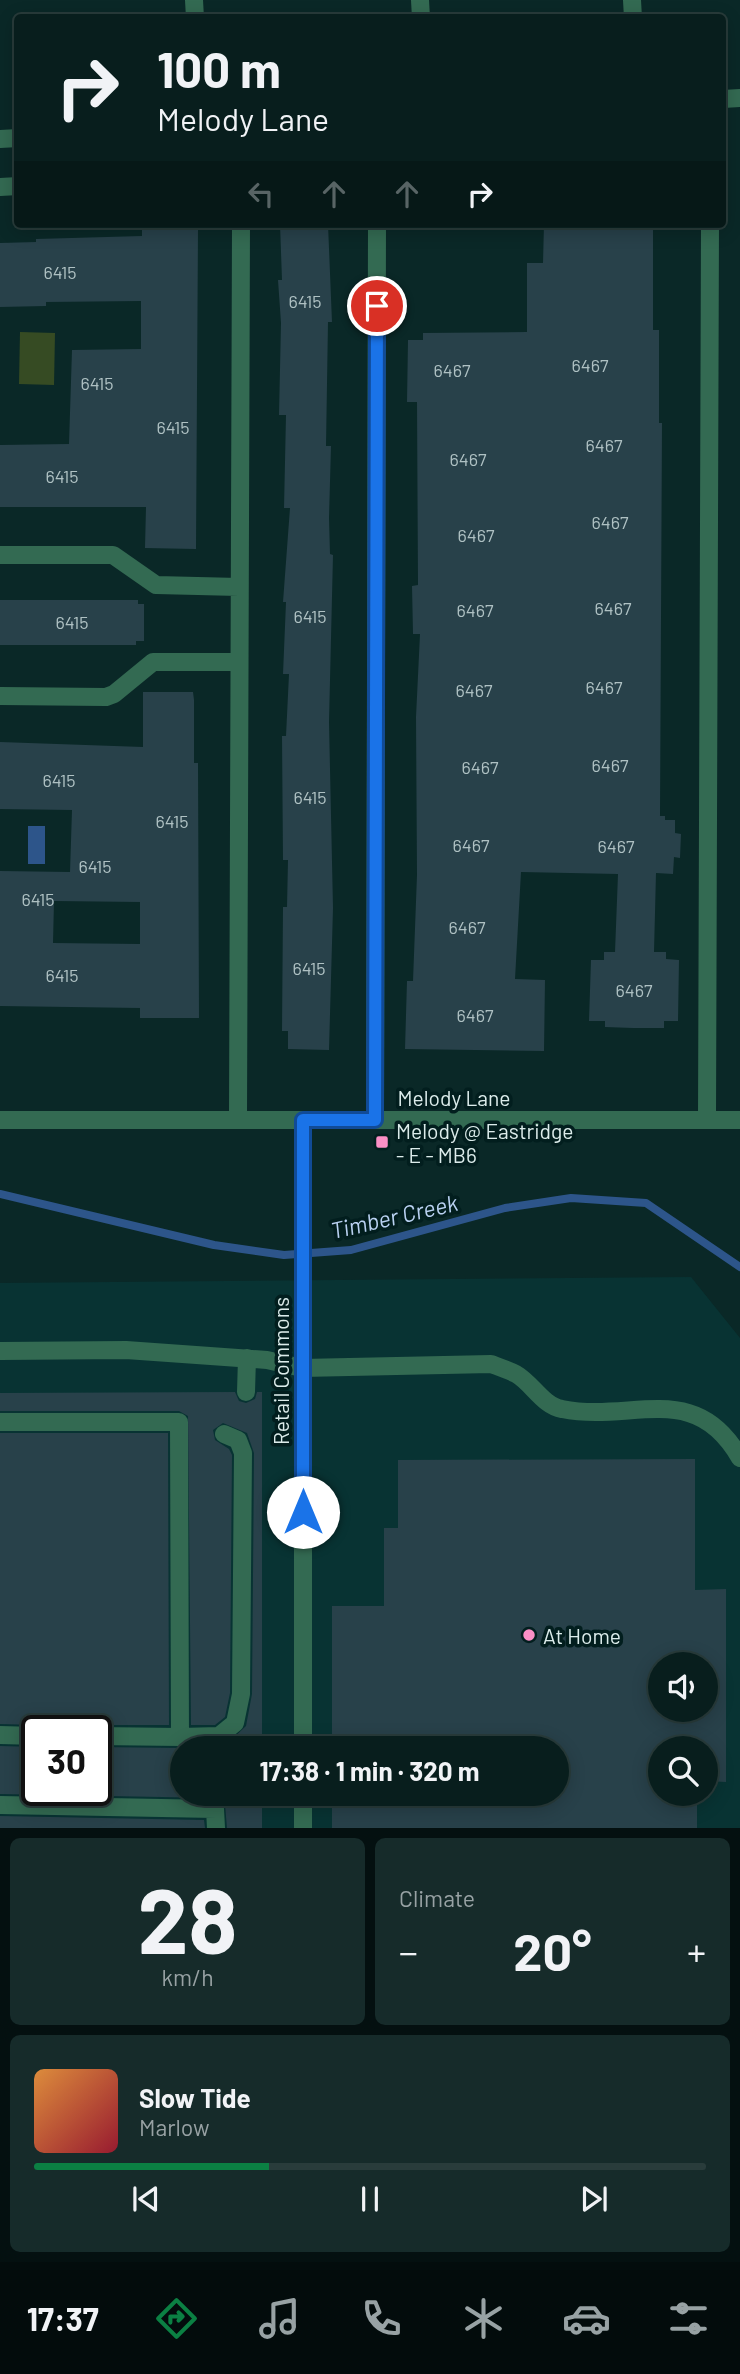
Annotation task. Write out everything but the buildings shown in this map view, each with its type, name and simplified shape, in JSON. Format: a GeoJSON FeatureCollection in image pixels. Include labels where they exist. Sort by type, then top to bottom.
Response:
{"type":"FeatureCollection","features":[{"type":"Feature","properties":{"kind":"street"},"geometry":{"type":"LineString","coordinates":[[238,1120],[241,228]]}},
{"type":"Feature","properties":{"kind":"street"},"geometry":{"type":"LineString","coordinates":[[375,1120],[377,228]]}},
{"type":"Feature","properties":{"kind":"street"},"geometry":{"type":"LineString","coordinates":[[707,1120],[710,228]]}},
{"type":"Feature","properties":{"kind":"street"},"geometry":{"type":"LineString","coordinates":[[0,555],[113,555],[156,585],[239,587]]}},
{"type":"Feature","properties":{"kind":"street"},"geometry":{"type":"LineString","coordinates":[[0,696],[106,696],[114,694],[153,662],[239,662]]}},
{"type":"Feature","properties":{"kind":"street","name":"Melody Lane"},"geometry":{"type":"LineString","coordinates":[[0,1120],[740,1120]]}},
{"type":"Feature","properties":{"kind":"street","name":"Retail Commons"},"geometry":{"type":"LineString","coordinates":[[303,1120],[303,1736]]}},
{"type":"Feature","properties":{"kind":"street"},"geometry":{"type":"LineString","coordinates":[[0,1351],[126,1350],[247,1359],[302,1368],[491,1364],[517,1375],[560,1409],[669,1409],[704,1416],[727,1435],[740,1458]]}},
{"type":"Feature","properties":{"kind":"street"},"geometry":{"type":"LineString","coordinates":[[246,1392],[247,1359]]}},
{"type":"Feature","properties":{"kind":"street"},"geometry":{"type":"LineString","coordinates":[[0,1422],[179,1422],[180,1736]]}},
{"type":"Feature","properties":{"kind":"street"},"geometry":{"type":"LineString","coordinates":[[224,1434],[238,1440],[243,1453],[241,1694],[235,1723],[224,1736]]}},
{"type":"Feature","properties":{"kind":"street"},"geometry":{"type":"LineString","coordinates":[[0,1735],[21,1736]]}},
{"type":"Feature","properties":{"kind":"street"},"geometry":{"type":"LineString","coordinates":[[112,1736],[170,1737]]}},
{"type":"Feature","properties":{"kind":"street"},"geometry":{"type":"LineString","coordinates":[[0,1805],[170,1802]]}},
{"type":"Feature","properties":{"kind":"street"},"geometry":{"type":"LineString","coordinates":[[216,1806],[216,1828]]}},
{"type":"Feature","properties":{"kind":"street"},"geometry":{"type":"LineString","coordinates":[[303,1806],[303,1828]]}},
{"type":"Feature","properties":{"kind":"shaded area"},"geometry":{"type":"Polygon","coordinates":[[[691,1277],[740,1338],[740,1828],[0,1828],[0,1283],[691,1277]]]}},
{"type":"Feature","properties":{"kind":"green space"},"geometry":{"type":"Polygon","coordinates":[[[20,332],[55,333],[54,385],[19,384],[20,332]]]}},
{"type":"Feature","properties":{"kind":"water"},"geometry":{"type":"Polygon","coordinates":[[[28,826],[45,826],[45,864],[28,864],[28,826]]]}},
{"type":"Feature","properties":{"kind":"waterway","name":"Timber Creek"},"geometry":{"type":"LineString","coordinates":[[0,1194],[214,1245],[284,1255],[351,1250],[505,1208],[571,1198],[646,1203],[740,1267]]}},
{"type":"Feature","properties":{"kind":"place","name":"Melody @ Eastridge - E - MB6"},"geometry":{"type":"Point","coordinates":[382,1142]}},
{"type":"Feature","properties":{"kind":"place","name":"At Home"},"geometry":{"type":"Point","coordinates":[529,1635]}},
{"type":"Feature","properties":{"kind":"route"},"geometry":{"type":"LineString","coordinates":[[303,1512],[303,1120],[375,1120],[377,306]]}}]}
